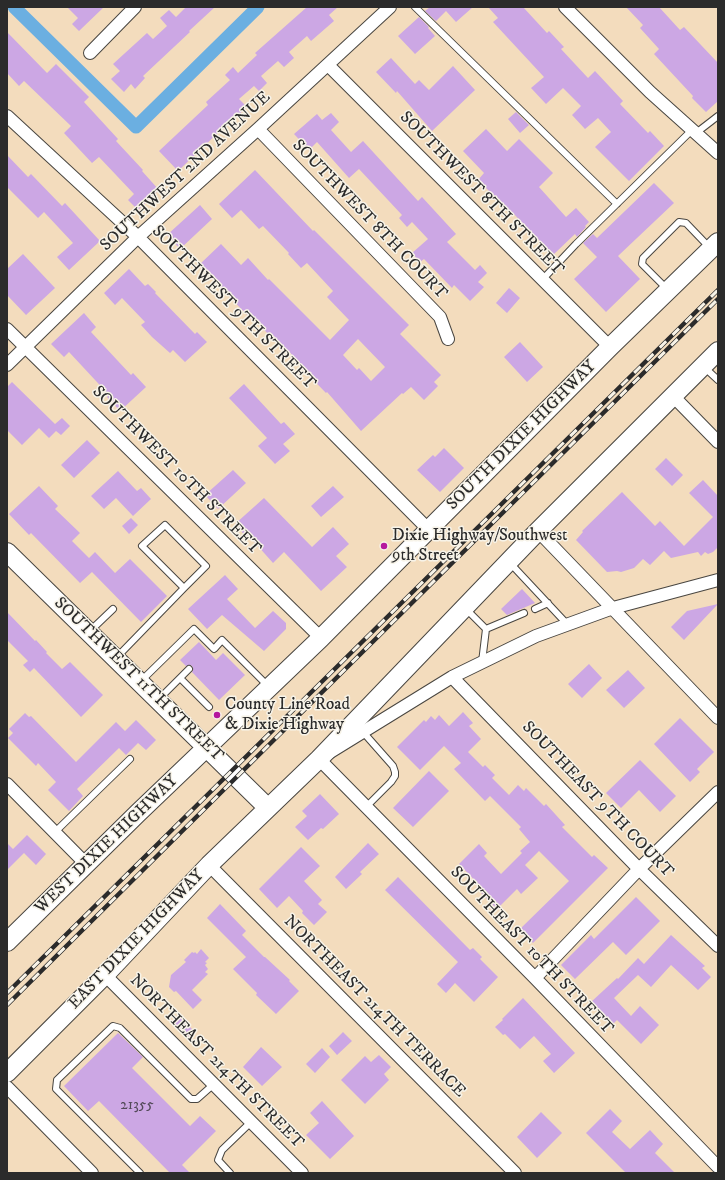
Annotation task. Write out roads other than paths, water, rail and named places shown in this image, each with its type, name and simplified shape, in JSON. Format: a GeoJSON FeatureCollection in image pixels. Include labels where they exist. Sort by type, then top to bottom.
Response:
{"type":"FeatureCollection","features":[{"type":"Feature","properties":{"kind":"main road","name":"SOUTH DIXIE HIGHWAY"},"geometry":{"type":"LineString","coordinates":[[207,748],[321,638],[610,347],[714,246]]}},
{"type":"Feature","properties":{"kind":"main road","name":"EAST DIXIE HIGHWAY"},"geometry":{"type":"LineString","coordinates":[[7,1073],[105,975],[209,865],[319,759],[538,531],[718,351]]}},
{"type":"Feature","properties":{"kind":"main road","name":"SOUTHWEST 11TH STREET"},"geometry":{"type":"LineString","coordinates":[[7,552],[268,808]]}},
{"type":"Feature","properties":{"kind":"main road","name":"WEST DIXIE HIGHWAY"},"geometry":{"type":"LineString","coordinates":[[8,940],[207,748]]}},
{"type":"Feature","properties":{"kind":"street"},"geometry":{"type":"LineString","coordinates":[[90,53],[135,7]]}},
{"type":"Feature","properties":{"kind":"street","name":"SOUTHWEST 2ND AVENUE"},"geometry":{"type":"LineString","coordinates":[[7,365],[138,238],[258,130],[390,7]]}},
{"type":"Feature","properties":{"kind":"street"},"geometry":{"type":"LineString","coordinates":[[565,7],[650,92],[718,153]]}},
{"type":"Feature","properties":{"kind":"street","name":"SOUTHWEST 8TH STREET"},"geometry":{"type":"LineString","coordinates":[[328,64],[610,347]]}},
{"type":"Feature","properties":{"kind":"street","name":"SOUTHWEST 9TH STREET"},"geometry":{"type":"LineString","coordinates":[[7,116],[138,238],[429,530]]}},
{"type":"Feature","properties":{"kind":"street","name":"SOUTHWEST 8TH COURT"},"geometry":{"type":"LineString","coordinates":[[258,130],[440,318],[448,339]]}},
{"type":"Feature","properties":{"kind":"street","name":"SOUTHWEST 10TH STREET"},"geometry":{"type":"LineString","coordinates":[[7,329],[321,638]]}},
{"type":"Feature","properties":{"kind":"street"},"geometry":{"type":"LineString","coordinates":[[673,396],[718,442]]}},
{"type":"Feature","properties":{"kind":"street"},"geometry":{"type":"LineString","coordinates":[[538,531],[718,718]]}},
{"type":"Feature","properties":{"kind":"street"},"geometry":{"type":"LineString","coordinates":[[319,759],[452,677],[536,636],[613,608],[718,580]]}},
{"type":"Feature","properties":{"kind":"street","name":"SOUTHEAST 9TH COURT"},"geometry":{"type":"LineString","coordinates":[[452,677],[718,946]]}},
{"type":"Feature","properties":{"kind":"street","name":"SOUTHEAST 10TH STREET"},"geometry":{"type":"LineString","coordinates":[[319,759],[535,978],[718,1167]]}},
{"type":"Feature","properties":{"kind":"street"},"geometry":{"type":"LineString","coordinates":[[7,784],[86,864]]}},
{"type":"Feature","properties":{"kind":"street"},"geometry":{"type":"LineString","coordinates":[[535,978],[640,868],[718,792]]}},
{"type":"Feature","properties":{"kind":"street","name":"NORTHEAST 214TH TERRACE"},"geometry":{"type":"LineString","coordinates":[[209,865],[515,1173]]}},
{"type":"Feature","properties":{"kind":"street","name":"NORTHEAST 214TH STREET"},"geometry":{"type":"LineString","coordinates":[[105,975],[302,1173]]}},
{"type":"Feature","properties":{"kind":"street"},"geometry":{"type":"LineString","coordinates":[[7,1087],[92,1173]]}},
{"type":"Feature","properties":{"kind":"lane"},"geometry":{"type":"LineString","coordinates":[[415,7],[617,204]]}},
{"type":"Feature","properties":{"kind":"lane"},"geometry":{"type":"LineString","coordinates":[[542,280],[617,204],[694,131],[718,116]]}},
{"type":"Feature","properties":{"kind":"lane"},"geometry":{"type":"LineString","coordinates":[[669,290],[642,264],[643,258],[679,222],[686,223],[714,246]]}},
{"type":"Feature","properties":{"kind":"lane"},"geometry":{"type":"LineString","coordinates":[[703,366],[718,380]]}},
{"type":"Feature","properties":{"kind":"lane"},"geometry":{"type":"LineString","coordinates":[[116,659],[206,566],[165,525],[142,546],[184,588]]}},
{"type":"Feature","properties":{"kind":"lane"},"geometry":{"type":"LineString","coordinates":[[509,562],[567,624]]}},
{"type":"Feature","properties":{"kind":"lane"},"geometry":{"type":"LineString","coordinates":[[535,609],[548,603]]}},
{"type":"Feature","properties":{"kind":"lane"},"geometry":{"type":"LineString","coordinates":[[464,608],[486,629]]}},
{"type":"Feature","properties":{"kind":"lane"},"geometry":{"type":"LineString","coordinates":[[89,632],[113,609]]}},
{"type":"Feature","properties":{"kind":"lane"},"geometry":{"type":"LineString","coordinates":[[486,629],[524,613]]}},
{"type":"Feature","properties":{"kind":"lane"},"geometry":{"type":"LineString","coordinates":[[140,683],[194,629],[211,650],[222,640],[269,688]]}},
{"type":"Feature","properties":{"kind":"lane"},"geometry":{"type":"LineString","coordinates":[[482,662],[486,629]]}},
{"type":"Feature","properties":{"kind":"lane"},"geometry":{"type":"LineString","coordinates":[[158,700],[189,669]]}},
{"type":"Feature","properties":{"kind":"lane"},"geometry":{"type":"LineString","coordinates":[[180,678],[209,707]]}},
{"type":"Feature","properties":{"kind":"lane"},"geometry":{"type":"LineString","coordinates":[[363,732],[392,766],[395,772],[395,776],[391,782],[366,807]]}},
{"type":"Feature","properties":{"kind":"lane"},"geometry":{"type":"LineString","coordinates":[[55,832],[130,759]]}},
{"type":"Feature","properties":{"kind":"lane"},"geometry":{"type":"LineString","coordinates":[[140,1173],[56,1089],[56,1080],[113,1026],[120,1028],[191,1099],[197,1100],[214,1084]]}},
{"type":"Feature","properties":{"kind":"lane"},"geometry":{"type":"LineString","coordinates":[[230,1173],[218,1160],[222,1150],[251,1122]]}},
{"type":"Feature","properties":{"kind":"waterway"},"geometry":{"type":"LineString","coordinates":[[14,7],[136,127],[258,7]]}},
{"type":"Feature","properties":{"kind":"railway"},"geometry":{"type":"LineString","coordinates":[[7,993],[718,290]]}},
{"type":"Feature","properties":{"kind":"railway"},"geometry":{"type":"LineString","coordinates":[[7,1005],[718,299]]}},
{"type":"Feature","properties":{"kind":"place","name":"Dixie Highway/Southwest 9th Street"},"geometry":{"type":"Point","coordinates":[384,546]}},
{"type":"Feature","properties":{"kind":"place","name":"County Line Road & Dixie Highway"},"geometry":{"type":"Point","coordinates":[217,715]}}]}
